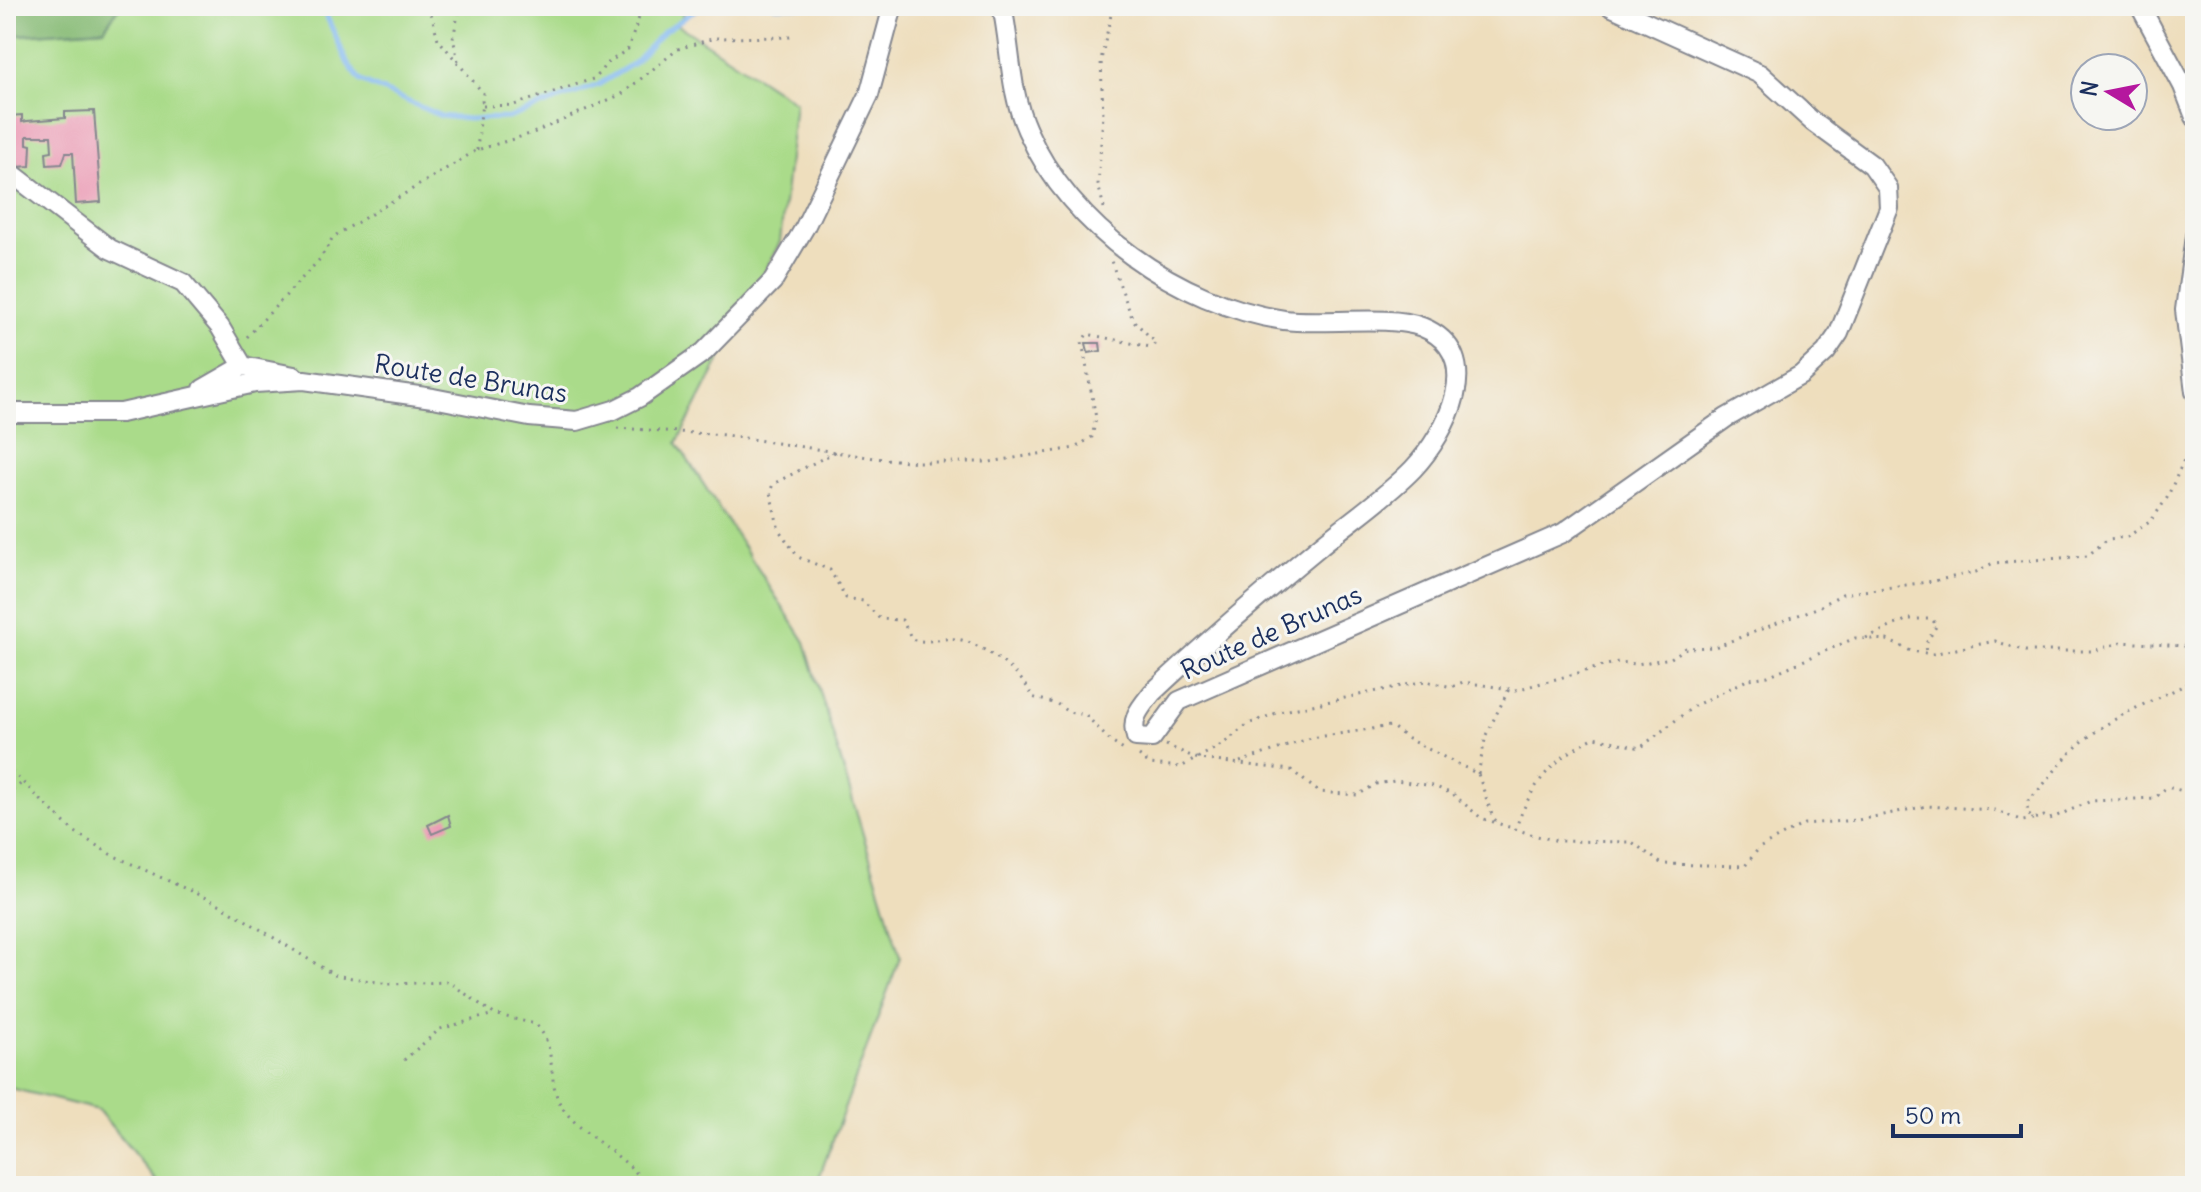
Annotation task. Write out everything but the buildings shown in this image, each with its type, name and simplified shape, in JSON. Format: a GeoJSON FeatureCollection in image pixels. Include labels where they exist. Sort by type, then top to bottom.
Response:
{"type":"FeatureCollection","features":[{"type":"Feature","properties":{"kind":"street","name":"Route de Brunas"},"geometry":{"type":"LineString","coordinates":[[6,413],[121,413],[255,383],[304,380],[433,398],[529,417],[577,421],[614,410],[640,397],[704,352],[773,281],[805,227],[869,95],[893,6]]}},
{"type":"Feature","properties":{"kind":"street","name":"Route de Brunas"},"geometry":{"type":"LineString","coordinates":[[1002,6],[1012,82],[1026,128],[1045,165],[1071,200],[1104,231],[1167,278],[1262,316],[1324,324],[1402,322],[1423,327],[1452,354],[1457,372],[1450,414],[1412,469],[1152,693],[1138,711],[1133,726],[1136,737],[1152,738],[1179,701],[1563,533],[1726,418],[1801,375],[1826,352],[1839,333],[1889,208],[1888,188],[1872,165],[1813,122],[1749,68],[1610,6]]}},
{"type":"Feature","properties":{"kind":"street"},"geometry":{"type":"LineString","coordinates":[[2140,6],[2149,18],[2195,117]]}},
{"type":"Feature","properties":{"kind":"street"},"geometry":{"type":"LineString","coordinates":[[6,169],[110,249],[183,283],[220,327],[240,360],[304,380]]}},
{"type":"Feature","properties":{"kind":"street"},"geometry":{"type":"LineString","coordinates":[[2195,236],[2185,310],[2195,392]]}},
{"type":"Feature","properties":{"kind":"street"},"geometry":{"type":"LineString","coordinates":[[196,395],[240,360]]}},
{"type":"Feature","properties":{"kind":"path"},"geometry":{"type":"LineString","coordinates":[[429,6],[438,39],[483,93],[477,150]]}},
{"type":"Feature","properties":{"kind":"path"},"geometry":{"type":"LineString","coordinates":[[458,63],[453,38],[460,6]]}},
{"type":"Feature","properties":{"kind":"path"},"geometry":{"type":"LineString","coordinates":[[483,109],[514,105],[596,78],[605,65],[628,49],[643,6]]}},
{"type":"Feature","properties":{"kind":"path"},"geometry":{"type":"LineString","coordinates":[[577,421],[631,430],[725,435],[918,462],[990,462],[1075,448],[1092,437],[1096,418],[1082,342],[1087,334],[1150,347],[1156,343],[1133,320],[1103,239],[1111,220],[1098,184],[1103,115],[1101,60],[1113,6]]}},
{"type":"Feature","properties":{"kind":"path"},"geometry":{"type":"LineString","coordinates":[[240,360],[254,326],[320,259],[333,237],[477,150],[533,133],[622,94],[678,49],[715,38],[793,37]]}},
{"type":"Feature","properties":{"kind":"path"},"geometry":{"type":"LineString","coordinates":[[835,452],[773,484],[770,492],[779,530],[798,557],[830,570],[846,598],[863,601],[880,619],[902,620],[912,639],[924,643],[954,638],[980,644],[1029,683],[1032,697],[1057,704],[1068,712],[1086,715],[1120,749],[1136,754],[1150,764],[1181,767],[1198,759],[1248,724],[1315,702],[1425,681],[1452,687],[1463,682],[1516,690],[1618,662],[1637,664],[1671,658],[1686,648],[1715,647],[1819,607],[1842,594],[1934,581],[1976,572],[1993,563],[2087,556],[2108,539],[2127,537],[2151,521],[2167,498],[2195,435]]}},
{"type":"Feature","properties":{"kind":"path"},"geometry":{"type":"LineString","coordinates":[[1864,639],[1908,619],[1931,619],[1937,625],[1925,645],[1926,653]]}},
{"type":"Feature","properties":{"kind":"path"},"geometry":{"type":"LineString","coordinates":[[1515,830],[1528,798],[1549,766],[1568,751],[1595,737],[1640,748],[1694,706],[1749,679],[1768,676],[1855,638],[1887,640],[1911,651],[1926,653],[1995,641],[2025,651],[2093,651],[2121,642],[2185,646],[2195,640]]}},
{"type":"Feature","properties":{"kind":"path"},"geometry":{"type":"LineString","coordinates":[[2033,819],[2027,813],[2028,801],[2085,738],[2122,712],[2140,708],[2157,695],[2195,680]]}},
{"type":"Feature","properties":{"kind":"path"},"geometry":{"type":"LineString","coordinates":[[1503,826],[1493,818],[1478,774],[1486,735],[1509,689]]}},
{"type":"Feature","properties":{"kind":"path"},"geometry":{"type":"LineString","coordinates":[[1237,763],[1311,738],[1391,726],[1408,739],[1478,774]]}},
{"type":"Feature","properties":{"kind":"path"},"geometry":{"type":"LineString","coordinates":[[1152,738],[1198,759],[1291,770],[1319,792],[1358,795],[1376,784],[1395,781],[1434,786],[1454,795],[1481,818],[1503,826],[1559,841],[1632,842],[1662,864],[1745,866],[1759,848],[1804,824],[1858,820],[1927,806],[1994,810],[2023,821],[2044,816],[2050,819],[2091,801],[2155,798],[2167,787],[2187,792],[2195,785]]}},
{"type":"Feature","properties":{"kind":"path"},"geometry":{"type":"LineString","coordinates":[[6,766],[72,830],[110,854],[221,905],[334,975],[389,984],[449,982],[494,1014],[535,1024],[545,1034],[550,1046],[554,1093],[565,1111],[622,1159],[647,1186]]}},
{"type":"Feature","properties":{"kind":"path"},"geometry":{"type":"LineString","coordinates":[[6,795],[22,783]]}},
{"type":"Feature","properties":{"kind":"path"},"geometry":{"type":"LineString","coordinates":[[404,1060],[440,1029],[494,1014]]}},
{"type":"Feature","properties":{"kind":"green space"},"geometry":{"type":"Polygon","coordinates":[[[6,6],[120,6],[104,29],[6,36],[6,6]]]}},
{"type":"Feature","properties":{"kind":"green space"},"geometry":{"type":"Polygon","coordinates":[[[120,6],[687,6],[678,25],[795,102],[780,242],[677,443],[805,642],[900,957],[816,1186],[161,1186],[98,1110],[6,1087],[6,36],[104,29],[120,6]]]}},
{"type":"Feature","properties":{"kind":"waterway"},"geometry":{"type":"LineString","coordinates":[[322,6],[348,64],[361,81],[441,116],[468,119],[508,118],[598,85],[634,63],[663,32],[702,6]]}},
{"type":"Feature","properties":{"kind":"waterway"},"geometry":{"type":"LineString","coordinates":[[775,6],[801,6]]}}]}
